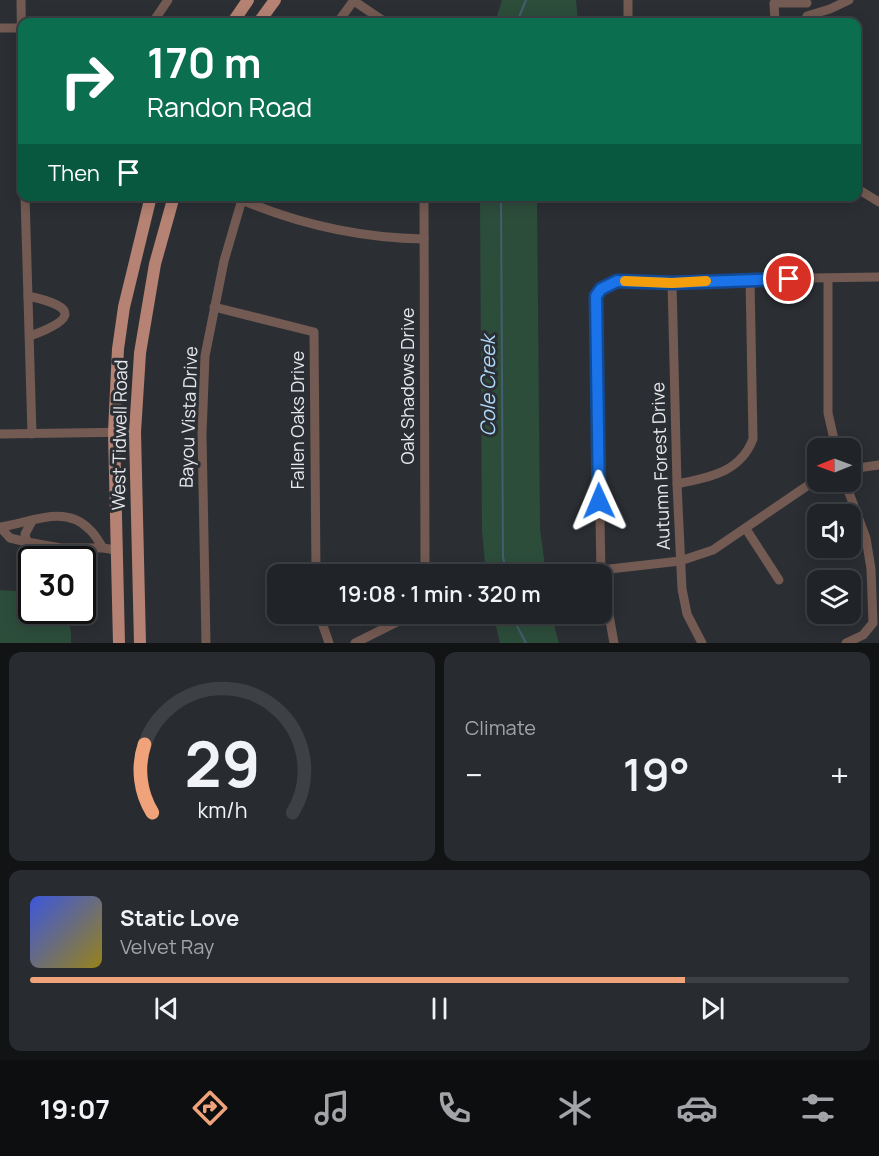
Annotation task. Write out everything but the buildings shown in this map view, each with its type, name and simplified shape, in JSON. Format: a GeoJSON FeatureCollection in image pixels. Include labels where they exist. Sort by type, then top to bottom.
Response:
{"type":"FeatureCollection","features":[{"type":"Feature","properties":{"kind":"main road"},"geometry":{"type":"LineString","coordinates":[[236,18],[248,0]]}},
{"type":"Feature","properties":{"kind":"main road"},"geometry":{"type":"LineString","coordinates":[[262,18],[275,0]]}},
{"type":"Feature","properties":{"kind":"main road","name":"West Tidwell Road"},"geometry":{"type":"LineString","coordinates":[[119,643],[110,549],[118,349],[149,201]]}},
{"type":"Feature","properties":{"kind":"main road","name":"West Tidwell Road"},"geometry":{"type":"LineString","coordinates":[[140,643],[135,432],[140,353],[155,264],[173,201]]}},
{"type":"Feature","properties":{"kind":"main road"},"geometry":{"type":"LineString","coordinates":[[135,259],[155,264]]}},
{"type":"Feature","properties":{"kind":"main road"},"geometry":{"type":"LineString","coordinates":[[110,549],[138,550]]}},
{"type":"Feature","properties":{"kind":"street"},"geometry":{"type":"LineString","coordinates":[[21,0],[22,18]]}},
{"type":"Feature","properties":{"kind":"street"},"geometry":{"type":"LineString","coordinates":[[156,18],[168,0]]}},
{"type":"Feature","properties":{"kind":"street"},"geometry":{"type":"LineString","coordinates":[[341,18],[354,0],[379,18]]}},
{"type":"Feature","properties":{"kind":"street"},"geometry":{"type":"LineString","coordinates":[[628,0],[628,18]]}},
{"type":"Feature","properties":{"kind":"street"},"geometry":{"type":"LineString","coordinates":[[810,18],[849,0]]}},
{"type":"Feature","properties":{"kind":"street"},"geometry":{"type":"LineString","coordinates":[[775,18],[774,3],[807,2],[808,18]]}},
{"type":"Feature","properties":{"kind":"street"},"geometry":{"type":"LineString","coordinates":[[0,28],[18,28]]}},
{"type":"Feature","properties":{"kind":"street"},"geometry":{"type":"LineString","coordinates":[[861,191],[879,202]]}},
{"type":"Feature","properties":{"kind":"street"},"geometry":{"type":"LineString","coordinates":[[26,201],[32,434]]}},
{"type":"Feature","properties":{"kind":"street","name":"Bayou Vista Drive"},"geometry":{"type":"LineString","coordinates":[[206,643],[201,434],[205,356],[214,307],[242,201]]}},
{"type":"Feature","properties":{"kind":"street"},"geometry":{"type":"LineString","coordinates":[[249,201],[275,214],[355,235],[424,239]]}},
{"type":"Feature","properties":{"kind":"street","name":"Oak Shadows Drive"},"geometry":{"type":"LineString","coordinates":[[424,201],[425,564]]}},
{"type":"Feature","properties":{"kind":"street"},"geometry":{"type":"LineString","coordinates":[[601,564],[596,296],[601,289],[617,281],[672,283],[879,277]]}},
{"type":"Feature","properties":{"kind":"street"},"geometry":{"type":"LineString","coordinates":[[677,483],[711,477],[732,467],[748,453],[751,446],[753,439],[750,279]]}},
{"type":"Feature","properties":{"kind":"street"},"geometry":{"type":"LineString","coordinates":[[828,279],[828,414],[834,438]]}},
{"type":"Feature","properties":{"kind":"street","name":"Autumn Forest Drive"},"geometry":{"type":"LineString","coordinates":[[672,283],[682,589],[687,614],[702,643]]}},
{"type":"Feature","properties":{"kind":"street"},"geometry":{"type":"LineString","coordinates":[[28,296],[58,304],[64,308],[65,313],[64,319],[58,324],[30,336]]}},
{"type":"Feature","properties":{"kind":"street","name":"Fallen Oaks Drive"},"geometry":{"type":"LineString","coordinates":[[214,307],[314,332],[316,564]]}},
{"type":"Feature","properties":{"kind":"street"},"geometry":{"type":"LineString","coordinates":[[0,434],[135,432]]}},
{"type":"Feature","properties":{"kind":"street"},"geometry":{"type":"LineString","coordinates":[[861,467],[879,465]]}},
{"type":"Feature","properties":{"kind":"street"},"geometry":{"type":"LineString","coordinates":[[612,571],[680,561],[713,550],[807,486]]}},
{"type":"Feature","properties":{"kind":"street"},"geometry":{"type":"LineString","coordinates":[[846,643],[862,635],[873,623],[871,569],[866,538],[848,492]]}},
{"type":"Feature","properties":{"kind":"street"},"geometry":{"type":"LineString","coordinates":[[0,527],[49,515],[68,516],[89,528],[110,549]]}},
{"type":"Feature","properties":{"kind":"street"},"geometry":{"type":"LineString","coordinates":[[27,542],[25,534],[32,521]]}},
{"type":"Feature","properties":{"kind":"street"},"geometry":{"type":"LineString","coordinates":[[0,527],[10,538],[27,542],[61,548],[110,549]]}},
{"type":"Feature","properties":{"kind":"street"},"geometry":{"type":"LineString","coordinates":[[746,529],[779,580]]}},
{"type":"Feature","properties":{"kind":"street"},"geometry":{"type":"LineString","coordinates":[[322,624],[329,643]]}},
{"type":"Feature","properties":{"kind":"street"},"geometry":{"type":"LineString","coordinates":[[355,643],[393,624]]}},
{"type":"Feature","properties":{"kind":"street"},"geometry":{"type":"LineString","coordinates":[[610,624],[614,643]]}},
{"type":"Feature","properties":{"kind":"green space"},"geometry":{"type":"Polygon","coordinates":[[[502,0],[576,0],[578,18],[496,18],[502,0]]]}},
{"type":"Feature","properties":{"kind":"green space"},"geometry":{"type":"Polygon","coordinates":[[[480,201],[537,201],[540,529],[545,564],[485,564],[482,531],[480,201]]]}},
{"type":"Feature","properties":{"kind":"green space"},"geometry":{"type":"Polygon","coordinates":[[[0,590],[18,591],[18,624],[69,624],[71,632],[71,643],[0,643],[0,590]]]}},
{"type":"Feature","properties":{"kind":"green space"},"geometry":{"type":"Polygon","coordinates":[[[495,624],[554,624],[559,643],[500,643],[495,624]]]}},
{"type":"Feature","properties":{"kind":"waterway","name":"Cole Creek"},"geometry":{"type":"LineString","coordinates":[[519,18],[526,0]]}},
{"type":"Feature","properties":{"kind":"waterway","name":"Cole Creek"},"geometry":{"type":"LineString","coordinates":[[501,201],[505,564]]}},
{"type":"Feature","properties":{"kind":"waterway","name":"Cole Creek"},"geometry":{"type":"LineString","coordinates":[[517,624],[526,643]]}},
{"type":"Feature","properties":{"kind":"slow traffic"},"geometry":{"type":"LineString","coordinates":[[625,281],[672,283],[706,281]]}},
{"type":"Feature","properties":{"kind":"route"},"geometry":{"type":"LineString","coordinates":[[599,501],[596,296],[601,289],[617,281],[672,283],[789,279]]}}]}
